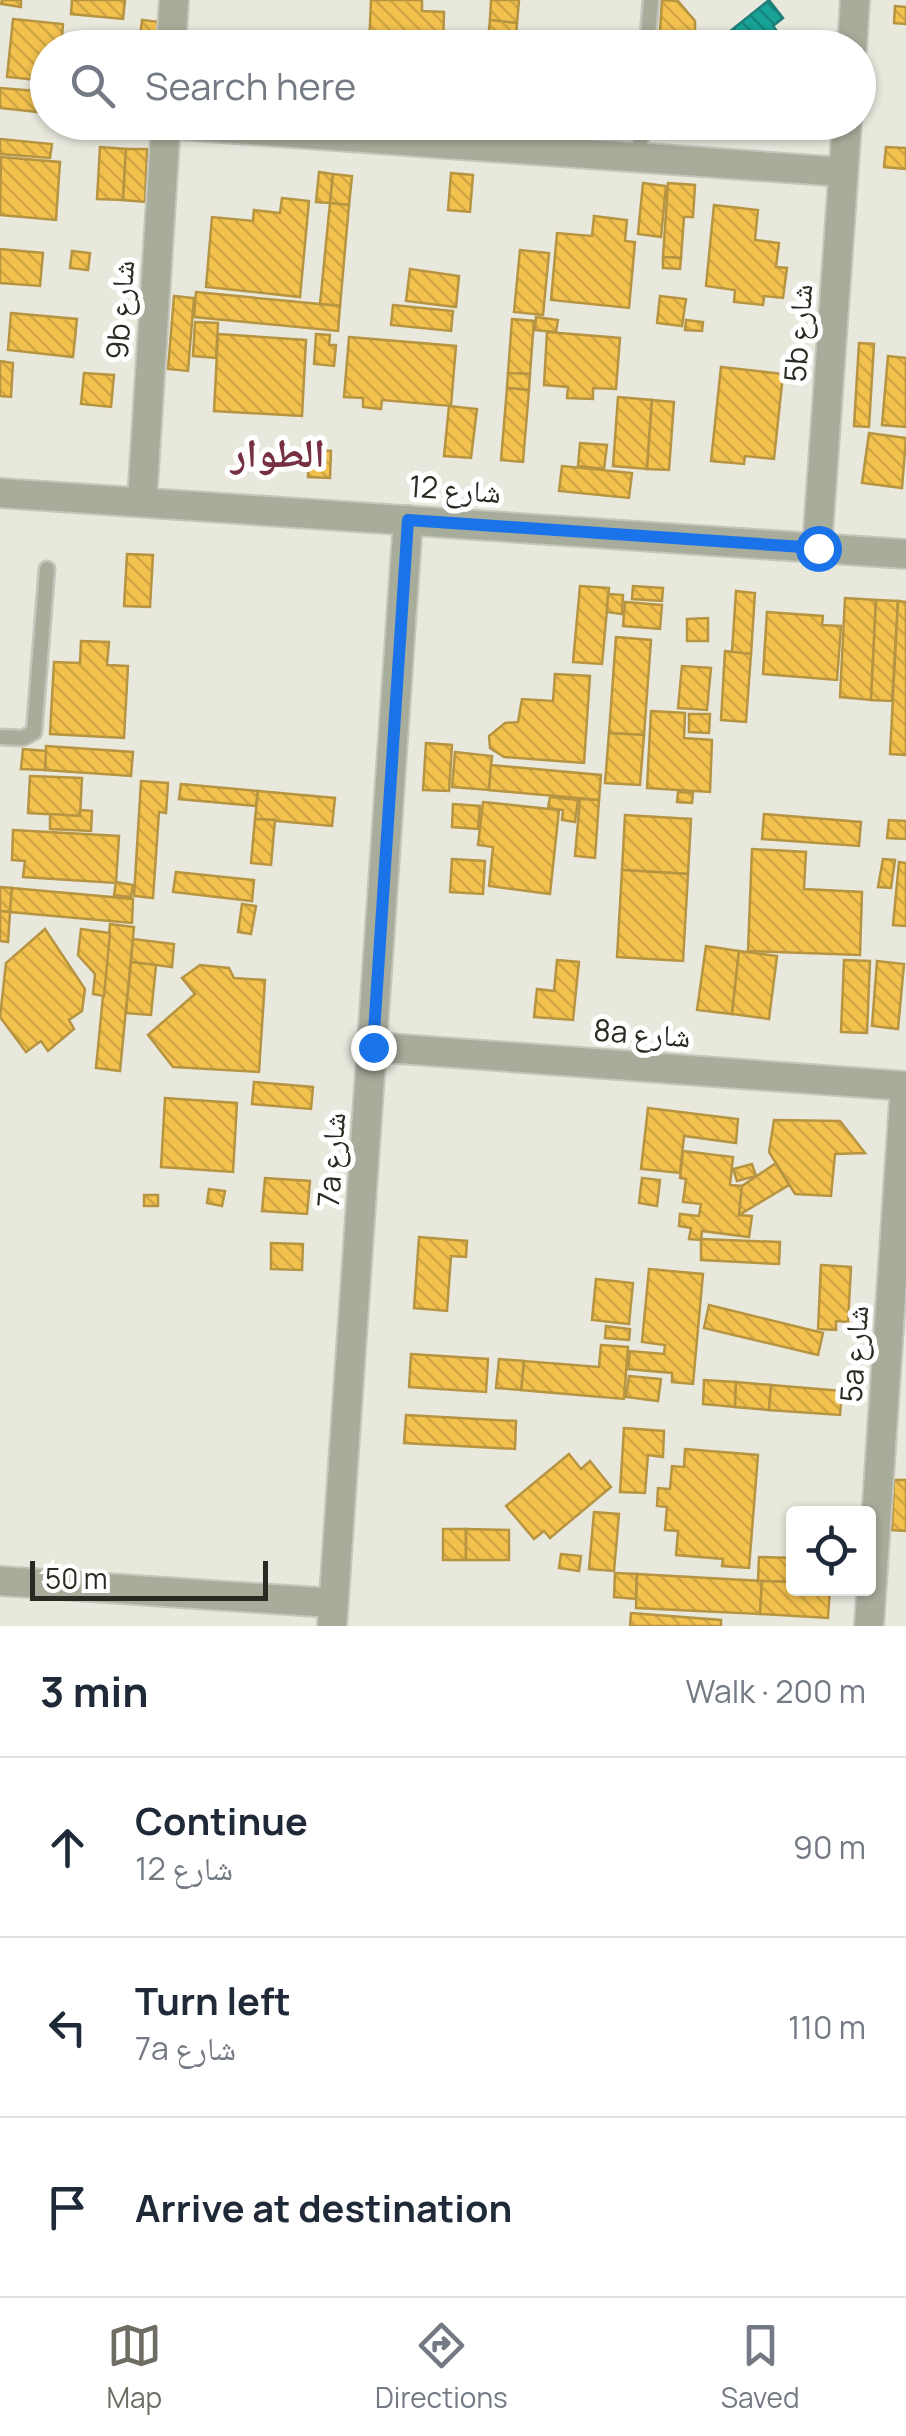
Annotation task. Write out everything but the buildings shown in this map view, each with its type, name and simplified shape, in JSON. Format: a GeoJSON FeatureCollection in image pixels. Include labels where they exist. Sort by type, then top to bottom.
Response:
{"type":"FeatureCollection","features":[{"type":"Feature","properties":{"kind":"street"},"geometry":{"type":"LineString","coordinates":[[172,30],[174,0]]}},
{"type":"Feature","properties":{"kind":"street"},"geometry":{"type":"LineString","coordinates":[[854,30],[856,0]]}},
{"type":"Feature","properties":{"kind":"street","name":"9b شارع"},"geometry":{"type":"LineString","coordinates":[[142,501],[165,140]]}},
{"type":"Feature","properties":{"kind":"street"},"geometry":{"type":"LineString","coordinates":[[389,140],[843,172]]}},
{"type":"Feature","properties":{"kind":"street","name":"5b شارع"},"geometry":{"type":"LineString","coordinates":[[818,548],[845,140]]}},
{"type":"Feature","properties":{"kind":"street","name":"شارع 12"},"geometry":{"type":"LineString","coordinates":[[0,493],[906,554]]}},
{"type":"Feature","properties":{"kind":"street","name":"7a شارع"},"geometry":{"type":"LineString","coordinates":[[332,1615],[408,520]]}},
{"type":"Feature","properties":{"kind":"street","name":"8a شارع"},"geometry":{"type":"LineString","coordinates":[[373,1047],[906,1086]]}},
{"type":"Feature","properties":{"kind":"street","name":"5a شارع"},"geometry":{"type":"LineString","coordinates":[[869,1626],[906,1086]]}},
{"type":"Feature","properties":{"kind":"street"},"geometry":{"type":"LineString","coordinates":[[0,1580],[332,1615]]}},
{"type":"Feature","properties":{"kind":"lane"},"geometry":{"type":"LineString","coordinates":[[648,30],[650,0]]}},
{"type":"Feature","properties":{"kind":"lane"},"geometry":{"type":"LineString","coordinates":[[639,158],[640,140]]}},
{"type":"Feature","properties":{"kind":"lane"},"geometry":{"type":"LineString","coordinates":[[0,737],[23,738],[34,732],[46,569]]}},
{"type":"Feature","properties":{"kind":"district","name":"الطوار"},"geometry":{"type":"Point","coordinates":[278,453]}},
{"type":"Feature","properties":{"kind":"route"},"geometry":{"type":"LineString","coordinates":[[373,1047],[408,520],[818,548]]}}]}
